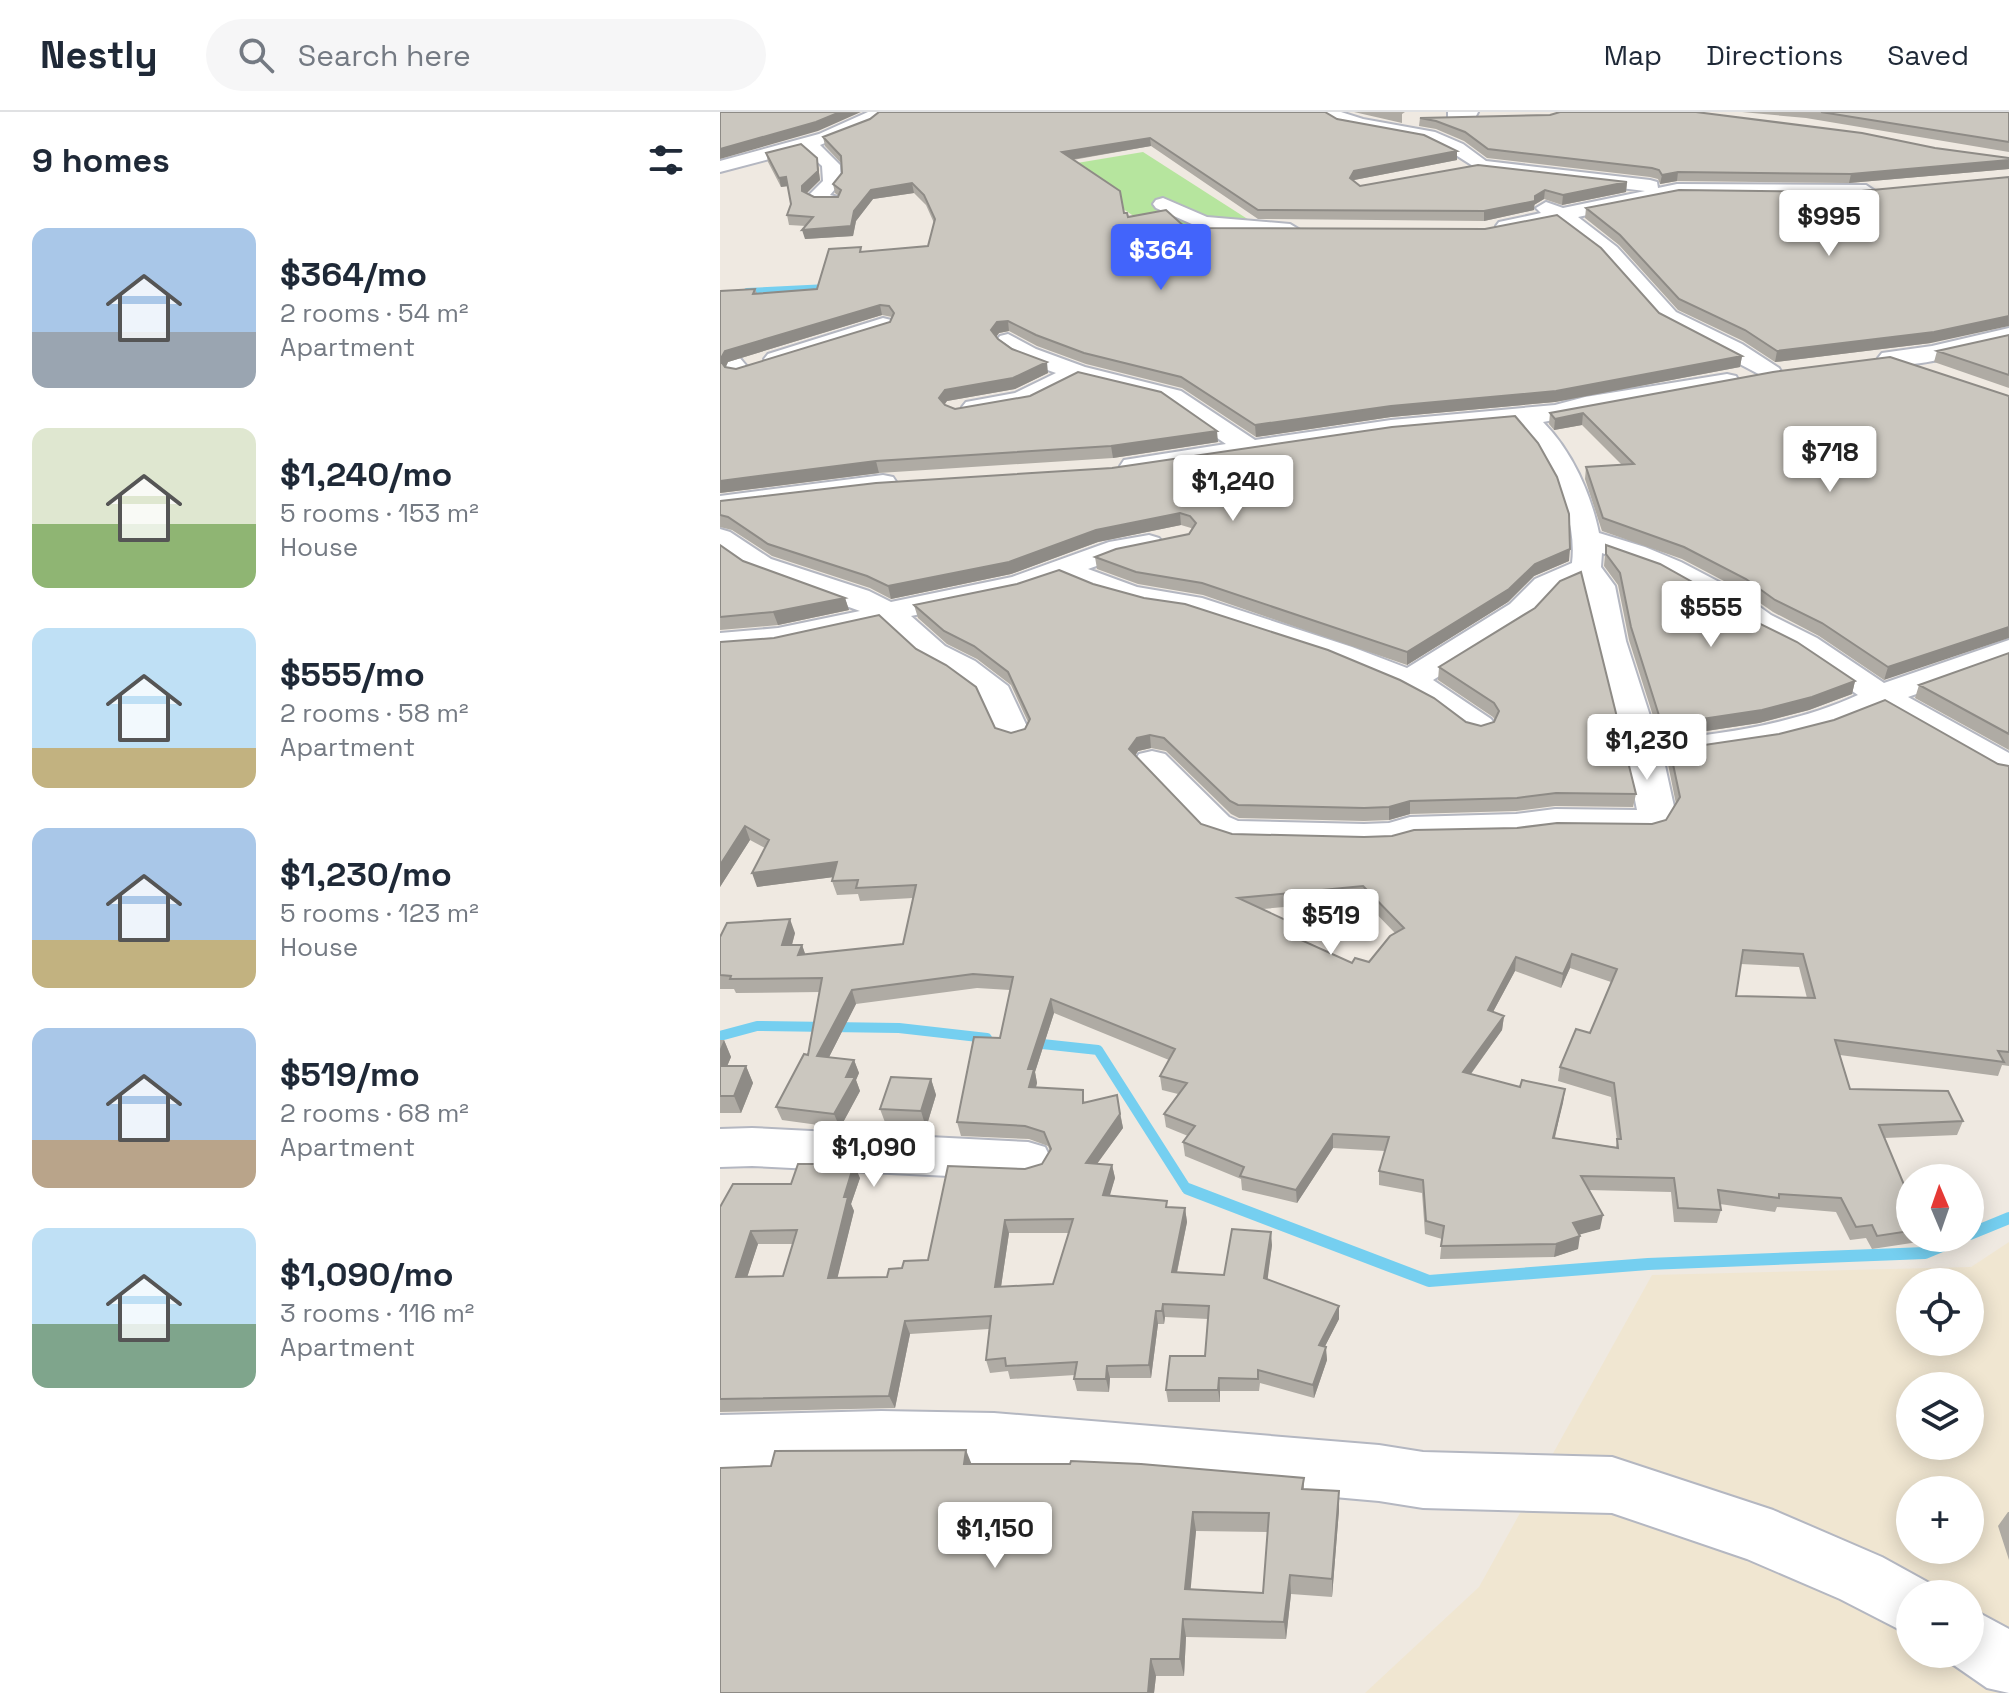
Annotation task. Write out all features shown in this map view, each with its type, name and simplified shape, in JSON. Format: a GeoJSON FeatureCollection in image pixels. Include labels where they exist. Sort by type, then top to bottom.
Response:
{"type":"FeatureCollection","features":[{"type":"Feature","properties":{"kind":"street"},"geometry":{"type":"LineString","coordinates":[[722,162],[807,143],[880,112]]}},
{"type":"Feature","properties":{"kind":"street"},"geometry":{"type":"LineString","coordinates":[[1332,115],[1458,114],[1488,117]]}},
{"type":"Feature","properties":{"kind":"street"},"geometry":{"type":"LineString","coordinates":[[1332,115],[1429,136],[1457,148],[1478,165]]}},
{"type":"Feature","properties":{"kind":"street"},"geometry":{"type":"LineString","coordinates":[[807,143],[831,165],[832,182],[816,198],[831,201]]}},
{"type":"Feature","properties":{"kind":"street"},"geometry":{"type":"LineString","coordinates":[[1449,171],[1478,165],[1677,190],[1887,190]]}},
{"type":"Feature","properties":{"kind":"street"},"geometry":{"type":"LineString","coordinates":[[1522,172],[1535,200],[1583,226],[1589,236],[1627,271],[1642,294],[1669,317],[1691,331],[1733,348],[1770,373]]}},
{"type":"Feature","properties":{"kind":"street"},"geometry":{"type":"LineString","coordinates":[[1484,230],[1677,190]]}},
{"type":"Feature","properties":{"kind":"street"},"geometry":{"type":"LineString","coordinates":[[1163,204],[1203,223],[1302,230]]}},
{"type":"Feature","properties":{"kind":"street"},"geometry":{"type":"LineString","coordinates":[[720,349],[729,374],[883,325]]}},
{"type":"Feature","properties":{"kind":"street"},"geometry":{"type":"LineString","coordinates":[[1858,362],[1964,346],[2009,335]]}},
{"type":"Feature","properties":{"kind":"street"},"geometry":{"type":"LineString","coordinates":[[1008,341],[1028,354],[1076,372],[1172,396],[1248,447]]}},
{"type":"Feature","properties":{"kind":"street"},"geometry":{"type":"LineString","coordinates":[[1964,346],[2009,351]]}},
{"type":"Feature","properties":{"kind":"street"},"geometry":{"type":"LineString","coordinates":[[1890,358],[1944,378]]}},
{"type":"Feature","properties":{"kind":"street"},"geometry":{"type":"LineString","coordinates":[[1113,469],[1248,447],[1556,413],[1585,405],[1799,370]]}},
{"type":"Feature","properties":{"kind":"street"},"geometry":{"type":"LineString","coordinates":[[957,409],[1022,399],[1076,372]]}},
{"type":"Feature","properties":{"kind":"street"},"geometry":{"type":"LineString","coordinates":[[1152,762],[1216,826],[1233,833],[1364,836],[1392,835],[1410,829],[1516,826],[1555,821],[1650,822],[1656,811],[1644,753],[1610,641],[1600,586],[1586,554],[1568,484],[1551,449],[1520,415]]}},
{"type":"Feature","properties":{"kind":"street"},"geometry":{"type":"LineString","coordinates":[[720,504],[820,489],[905,482]]}},
{"type":"Feature","properties":{"kind":"street"},"geometry":{"type":"LineString","coordinates":[[720,643],[778,638],[922,603],[1019,585],[1109,551],[1180,537]]}},
{"type":"Feature","properties":{"kind":"street"},"geometry":{"type":"LineString","coordinates":[[720,538],[760,565],[858,598],[889,613],[933,653],[963,668],[996,693],[1013,733]]}},
{"type":"Feature","properties":{"kind":"street"},"geometry":{"type":"LineString","coordinates":[[1408,681],[1521,611],[1546,585],[1586,554],[1635,553],[1731,601],[1760,622],[1806,645],[1882,696],[2008,767]]}},
{"type":"Feature","properties":{"kind":"street"},"geometry":{"type":"LineString","coordinates":[[1066,569],[1083,581],[1172,604],[1191,605],[1338,653],[1408,681],[1479,726]]}},
{"type":"Feature","properties":{"kind":"street"},"geometry":{"type":"LineString","coordinates":[[1644,753],[1699,749],[1773,735],[1840,716],[1960,664],[2007,653]]}},
{"type":"Feature","properties":{"kind":"street"},"geometry":{"type":"LineString","coordinates":[[720,1148],[1028,1161]]}},
{"type":"Feature","properties":{"kind":"street"},"geometry":{"type":"LineString","coordinates":[[720,1442],[881,1438],[994,1440],[1379,1473],[1423,1480],[1612,1485],[1752,1531],[1861,1578],[1896,1597]]}},
{"type":"Feature","properties":{"kind":"street"},"geometry":{"type":"LineString","coordinates":[[1984,1649],[2009,1666]]}},
{"type":"Feature","properties":{"kind":"shaded area"},"geometry":{"type":"Polygon","coordinates":[[[2009,1242],[2009,1693],[1365,1693],[1479,1587],[1652,1275],[1896,1269],[1896,1356],[1984,1356],[1984,1268],[1931,1268],[1971,1267],[2009,1242]]]}},
{"type":"Feature","properties":{"kind":"green space"},"geometry":{"type":"Polygon","coordinates":[[[1143,152],[1260,227],[1165,237],[1059,166],[1143,152]]]}},
{"type":"Feature","properties":{"kind":"building"},"geometry":{"type":"Polygon","coordinates":[[[720,112],[840,112],[816,122],[720,149],[720,112]]]}},
{"type":"Feature","properties":{"kind":"building"},"geometry":{"type":"Polygon","coordinates":[[[879,112],[1325,112],[1337,119],[1424,135],[1457,151],[1354,171],[1350,178],[1360,186],[1478,165],[1627,182],[1563,195],[1545,190],[1535,196],[1535,201],[1484,211],[1258,210],[1150,138],[1062,152],[1120,191],[1124,213],[1128,217],[1166,210],[1186,228],[1485,229],[1557,215],[1601,248],[1659,313],[1742,356],[1556,391],[1391,406],[1255,425],[1181,377],[1084,353],[1008,321],[997,322],[991,330],[998,339],[1012,349],[1047,362],[1013,378],[945,390],[939,398],[945,405],[955,409],[1030,396],[1078,372],[1161,392],[1217,431],[1111,446],[876,461],[720,481],[720,360],[720,291],[755,289],[753,294],[817,289],[829,249],[861,247],[860,252],[928,246],[935,219],[924,195],[912,183],[871,190],[854,211],[851,226],[802,230],[813,217],[787,215],[791,204],[786,177],[779,178],[766,153],[801,144],[817,158],[818,171],[802,186],[802,191],[814,197],[838,197],[841,190],[833,184],[842,173],[841,156],[823,137],[870,119],[879,112]],[[880,305],[725,351],[720,360],[725,367],[736,369],[890,322],[894,313],[889,306],[880,305]]]}},
{"type":"Feature","properties":{"kind":"building"},"geometry":{"type":"Polygon","coordinates":[[[1560,112],[1696,112],[1862,133],[2009,160],[1851,174],[1678,172],[1662,175],[1652,168],[1488,149],[1465,132],[1420,118],[1550,115],[1560,112]]]}},
{"type":"Feature","properties":{"kind":"building"},"geometry":{"type":"Polygon","coordinates":[[[1821,112],[2009,112],[2009,142],[1821,112]]]}},
{"type":"Feature","properties":{"kind":"building"},"geometry":{"type":"Polygon","coordinates":[[[2009,177],[2009,316],[1934,332],[1777,351],[1745,330],[1679,299],[1620,235],[1586,208],[1679,190],[1851,192],[2009,177]]]}},
{"type":"Feature","properties":{"kind":"building"},"geometry":{"type":"Polygon","coordinates":[[[2009,335],[2009,375],[1937,351],[2009,335]]]}},
{"type":"Feature","properties":{"kind":"building"},"geometry":{"type":"Polygon","coordinates":[[[1890,357],[2009,396],[2009,627],[1888,667],[1822,623],[1775,600],[1746,579],[1684,547],[1603,518],[1586,467],[1634,464],[1583,413],[1555,419],[1550,413],[1773,372],[1890,357]]]}},
{"type":"Feature","properties":{"kind":"building"},"geometry":{"type":"Polygon","coordinates":[[[1515,416],[1538,443],[1557,477],[1569,514],[1570,549],[1535,564],[1509,589],[1407,652],[1202,583],[1136,572],[1095,557],[1116,549],[1189,534],[1196,523],[1190,516],[1180,513],[1096,530],[1009,562],[888,586],[867,576],[768,544],[728,517],[720,515],[720,501],[876,483],[1112,468],[1392,427],[1515,416]]]}},
{"type":"Feature","properties":{"kind":"building"},"geometry":{"type":"Polygon","coordinates":[[[720,545],[743,561],[845,598],[773,612],[720,617],[720,545]]]}},
{"type":"Feature","properties":{"kind":"building"},"geometry":{"type":"Polygon","coordinates":[[[1606,545],[1660,564],[1721,598],[1750,619],[1797,642],[1855,681],[1812,697],[1762,710],[1662,725],[1631,627],[1620,573],[1606,554],[1606,545]]]}},
{"type":"Feature","properties":{"kind":"building"},"geometry":{"type":"Polygon","coordinates":[[[1059,570],[1093,584],[1144,598],[1185,604],[1328,650],[1400,680],[1434,698],[1466,722],[1481,726],[1494,722],[1499,711],[1494,703],[1439,667],[1535,608],[1560,581],[1581,572],[1636,794],[1556,793],[1517,798],[1410,801],[1389,807],[1364,808],[1238,805],[1230,801],[1164,738],[1150,735],[1137,738],[1129,749],[1201,824],[1232,834],[1364,837],[1392,836],[1414,830],[1517,828],[1557,823],[1652,824],[1666,820],[1680,797],[1670,750],[1779,734],[1834,720],[1885,700],[1998,764],[2009,766],[2009,1052],[1998,1051],[2004,1062],[1835,1040],[1850,1089],[1948,1091],[1963,1121],[1879,1125],[1896,1166],[1896,1233],[1877,1236],[1872,1225],[1856,1227],[1841,1198],[1779,1194],[1779,1198],[1718,1190],[1721,1210],[1678,1208],[1674,1178],[1581,1176],[1603,1215],[1573,1223],[1580,1236],[1556,1244],[1441,1246],[1444,1226],[1426,1221],[1423,1180],[1379,1171],[1389,1137],[1333,1134],[1296,1190],[1240,1176],[1244,1167],[1183,1142],[1195,1126],[1164,1114],[1187,1083],[1160,1076],[1175,1049],[1051,999],[1028,1069],[1034,1069],[1029,1087],[1083,1090],[1083,1103],[1117,1095],[1120,1114],[1086,1163],[1112,1165],[1103,1195],[1167,1201],[1166,1207],[1185,1208],[1172,1272],[1224,1275],[1232,1229],[1271,1232],[1264,1278],[1339,1306],[1319,1345],[1326,1347],[1313,1385],[1258,1370],[1258,1379],[1219,1378],[1218,1390],[1166,1390],[1170,1356],[1205,1356],[1209,1306],[1163,1304],[1162,1311],[1156,1311],[1149,1365],[1107,1366],[1106,1379],[1074,1379],[1077,1362],[1006,1366],[1005,1358],[986,1360],[991,1316],[905,1321],[889,1396],[720,1399],[720,1207],[733,1184],[791,1184],[798,1164],[854,1164],[844,1197],[848,1197],[828,1278],[887,1277],[889,1269],[902,1268],[904,1261],[928,1260],[948,1166],[1025,1169],[1042,1164],[1051,1149],[1044,1132],[1025,1126],[957,1122],[974,1037],[1000,1038],[1013,977],[973,974],[852,990],[817,1056],[854,1060],[846,1077],[855,1077],[834,1114],[776,1107],[804,1054],[808,1055],[822,978],[730,979],[731,976],[720,975],[720,937],[727,923],[790,919],[782,945],[802,945],[798,955],[903,944],[916,885],[856,888],[858,880],[832,881],[837,862],[752,873],[769,840],[745,826],[720,865],[720,642],[774,638],[879,615],[916,649],[946,665],[976,687],[995,728],[1011,733],[1025,729],[1030,719],[1008,672],[974,646],[944,631],[914,605],[1017,584],[1059,570]],[[1363,886],[1238,898],[1290,922],[1286,926],[1306,935],[1301,940],[1352,963],[1355,958],[1369,962],[1390,936],[1404,928],[1363,886]],[[1743,950],[1736,996],[1815,998],[1803,954],[1743,950]],[[1572,954],[1563,974],[1516,957],[1488,1010],[1504,1016],[1463,1072],[1520,1087],[1522,1080],[1565,1089],[1553,1138],[1618,1148],[1617,1139],[1621,1139],[1614,1083],[1560,1067],[1576,1029],[1590,1033],[1617,969],[1572,954]],[[1073,1219],[1005,1220],[995,1287],[1053,1284],[1073,1219]],[[797,1230],[751,1231],[736,1277],[783,1276],[797,1230]]]}},
{"type":"Feature","properties":{"kind":"building"},"geometry":{"type":"Polygon","coordinates":[[[2009,653],[2009,734],[1919,685],[2009,653]]]}},
{"type":"Feature","properties":{"kind":"building"},"geometry":{"type":"Polygon","coordinates":[[[720,1066],[746,1066],[734,1096],[720,1096],[720,1066]]]}},
{"type":"Feature","properties":{"kind":"building"},"geometry":{"type":"Polygon","coordinates":[[[891,1077],[931,1079],[921,1111],[880,1109],[891,1077]]]}},
{"type":"Feature","properties":{"kind":"building"},"geometry":{"type":"Polygon","coordinates":[[[966,1450],[964,1464],[1070,1464],[1071,1461],[1304,1478],[1302,1489],[1339,1491],[1332,1579],[1290,1575],[1284,1622],[1183,1619],[1180,1659],[1151,1659],[1148,1693],[720,1693],[720,1468],[771,1466],[775,1451],[966,1450]],[[1193,1512],[1185,1589],[1263,1593],[1269,1513],[1193,1512]]]}},
{"type":"Feature","properties":{"kind":"waterway"},"geometry":{"type":"LineString","coordinates":[[747,291],[828,287]]}},
{"type":"Feature","properties":{"kind":"waterway"},"geometry":{"type":"LineString","coordinates":[[720,1036],[757,1026],[899,1028],[987,1038]]}},
{"type":"Feature","properties":{"kind":"waterway"},"geometry":{"type":"LineString","coordinates":[[1033,1043],[1098,1050],[1186,1188],[1191,1190]]}},
{"type":"Feature","properties":{"kind":"waterway"},"geometry":{"type":"LineString","coordinates":[[1191,1190],[1429,1281],[1648,1264],[1927,1252]]}},
{"type":"Feature","properties":{"kind":"waterway"},"geometry":{"type":"LineString","coordinates":[[1984,1228],[2009,1218]]}}]}
